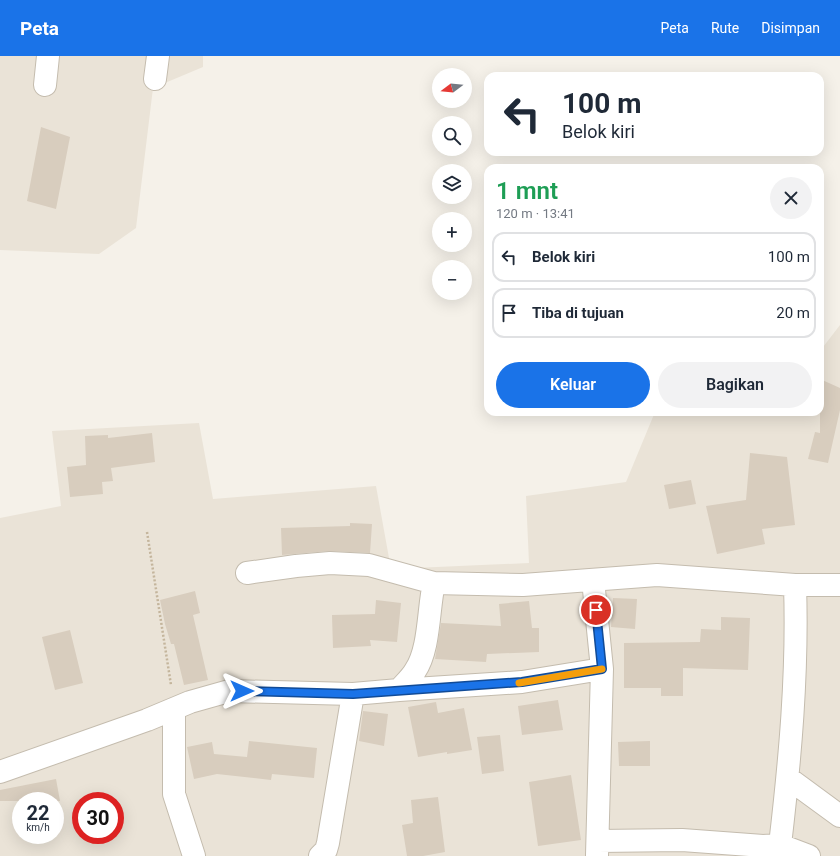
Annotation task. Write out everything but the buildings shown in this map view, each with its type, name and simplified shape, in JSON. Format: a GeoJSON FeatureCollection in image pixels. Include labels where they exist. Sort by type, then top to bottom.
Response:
{"type":"FeatureCollection","features":[{"type":"Feature","properties":{"kind":"street"},"geometry":{"type":"LineString","coordinates":[[45,85],[48,56]]}},
{"type":"Feature","properties":{"kind":"street"},"geometry":{"type":"LineString","coordinates":[[155,79],[158,56]]}},
{"type":"Feature","properties":{"kind":"street"},"geometry":{"type":"LineString","coordinates":[[247,573],[330,563],[369,565],[434,583],[523,585],[657,575],[795,585],[840,585]]}},
{"type":"Feature","properties":{"kind":"street"},"geometry":{"type":"LineString","coordinates":[[593,580],[602,669],[598,848],[682,840],[768,849],[808,856]]}},
{"type":"Feature","properties":{"kind":"street"},"geometry":{"type":"LineString","coordinates":[[399,690],[416,670],[428,636],[430,602],[434,583]]}},
{"type":"Feature","properties":{"kind":"street"},"geometry":{"type":"LineString","coordinates":[[768,849],[788,778],[796,619],[795,585]]}},
{"type":"Feature","properties":{"kind":"street"},"geometry":{"type":"LineString","coordinates":[[0,772],[174,709],[229,691],[353,694],[522,682],[602,669]]}},
{"type":"Feature","properties":{"kind":"street"},"geometry":{"type":"LineString","coordinates":[[320,856],[328,844],[353,694]]}},
{"type":"Feature","properties":{"kind":"street"},"geometry":{"type":"LineString","coordinates":[[174,709],[174,794],[194,856]]}},
{"type":"Feature","properties":{"kind":"street"},"geometry":{"type":"LineString","coordinates":[[788,778],[840,816]]}},
{"type":"Feature","properties":{"kind":"path"},"geometry":{"type":"LineString","coordinates":[[147,532],[174,709]]}},
{"type":"Feature","properties":{"kind":"shaded area"},"geometry":{"type":"Polygon","coordinates":[[[0,56],[203,56],[203,67],[153,88],[136,228],[99,254],[0,250],[0,56]]]}},
{"type":"Feature","properties":{"kind":"shaded area"},"geometry":{"type":"Polygon","coordinates":[[[840,325],[840,856],[0,856],[0,518],[61,506],[52,431],[199,423],[213,499],[376,486],[391,569],[529,563],[526,496],[626,482],[653,416],[824,416],[824,346],[840,325]]]}},
{"type":"Feature","properties":{"kind":"slow traffic"},"geometry":{"type":"LineString","coordinates":[[519,683],[602,669]]}},
{"type":"Feature","properties":{"kind":"route"},"geometry":{"type":"LineString","coordinates":[[242,691],[353,694],[522,682],[602,669],[596,610]]}}]}
